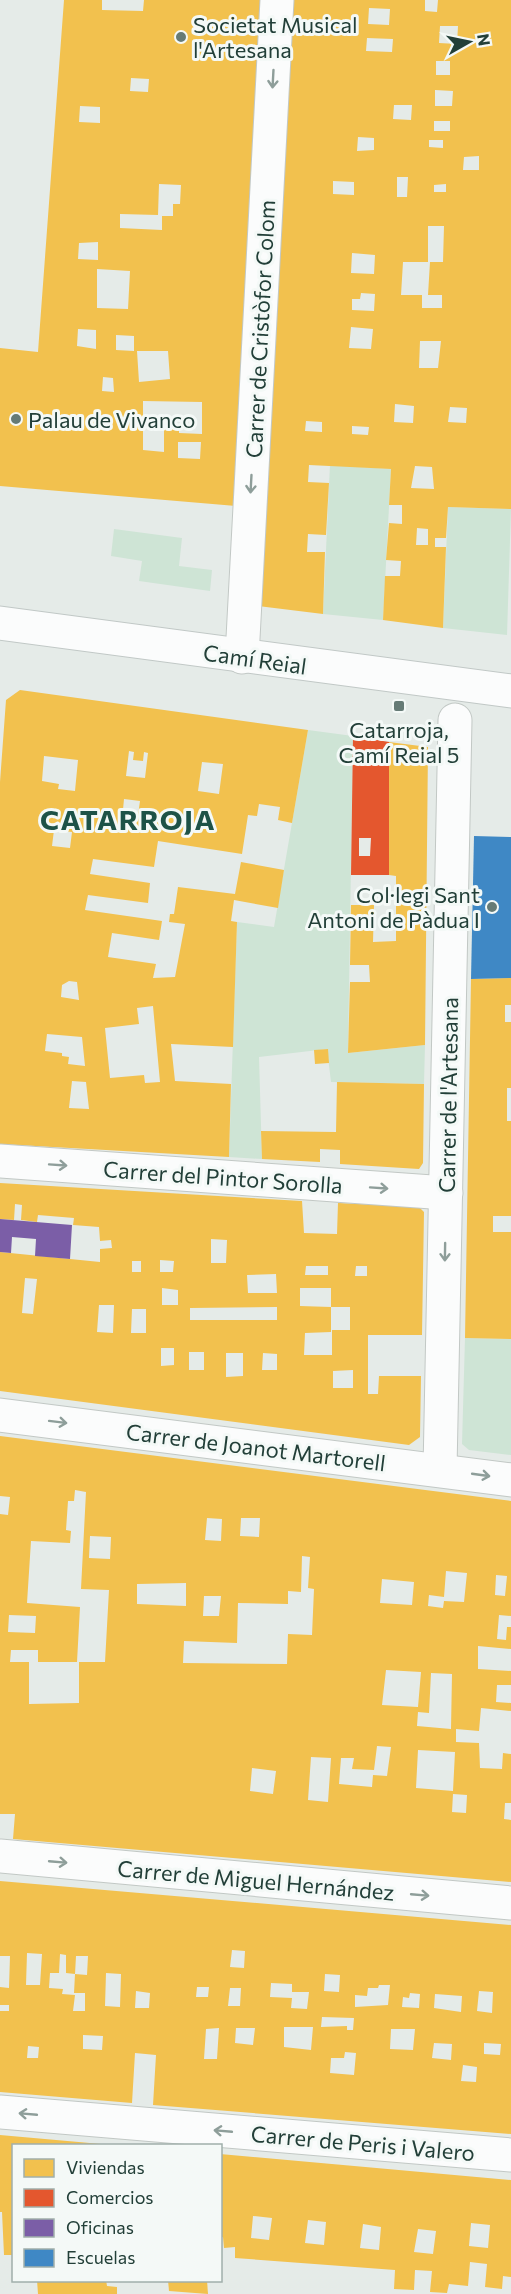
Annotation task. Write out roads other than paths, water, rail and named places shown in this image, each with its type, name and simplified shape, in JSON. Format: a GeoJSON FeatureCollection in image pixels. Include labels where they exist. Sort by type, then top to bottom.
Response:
{"type":"FeatureCollection","features":[{"type":"Feature","properties":{"kind":"street","name":"Carrer de Cristòfor Colom"},"geometry":{"type":"LineString","coordinates":[[242,657],[278,0]]}},
{"type":"Feature","properties":{"kind":"street","name":"Camí Reial"},"geometry":{"type":"LineString","coordinates":[[0,623],[511,691]]}},
{"type":"Feature","properties":{"kind":"street","name":"Carrer de l'Artesana"},"geometry":{"type":"LineString","coordinates":[[440,1470],[455,720]]}},
{"type":"Feature","properties":{"kind":"street","name":"Carrer del Pintor Sorolla"},"geometry":{"type":"LineString","coordinates":[[0,1161],[446,1193]]}},
{"type":"Feature","properties":{"kind":"street","name":"Carrer de Joanot Martorell"},"geometry":{"type":"LineString","coordinates":[[0,1415],[511,1480]]}},
{"type":"Feature","properties":{"kind":"street","name":"Carrer de Miguel Hernández"},"geometry":{"type":"LineString","coordinates":[[0,1856],[511,1903]]}},
{"type":"Feature","properties":{"kind":"street","name":"Carrer de Peris i Valero"},"geometry":{"type":"LineString","coordinates":[[0,2112],[511,2155]]}},
{"type":"Feature","properties":{"kind":"place","name":"Societat Musical l'Artesana"},"geometry":{"type":"Point","coordinates":[181,37]}},
{"type":"Feature","properties":{"kind":"place","name":"Palau de Vivanco"},"geometry":{"type":"Point","coordinates":[16,419]}},
{"type":"Feature","properties":{"kind":"place","name":"Catarroja, Camí Reial 5"},"geometry":{"type":"Point","coordinates":[399,706]}},
{"type":"Feature","properties":{"kind":"place","name":"Col·legi Sant Antoni de Pàdua I"},"geometry":{"type":"Point","coordinates":[492,907]}},
{"type":"Feature","properties":{"kind":"district","name":"CATARROJA"},"geometry":{"type":"Point","coordinates":[128,819]}}]}
